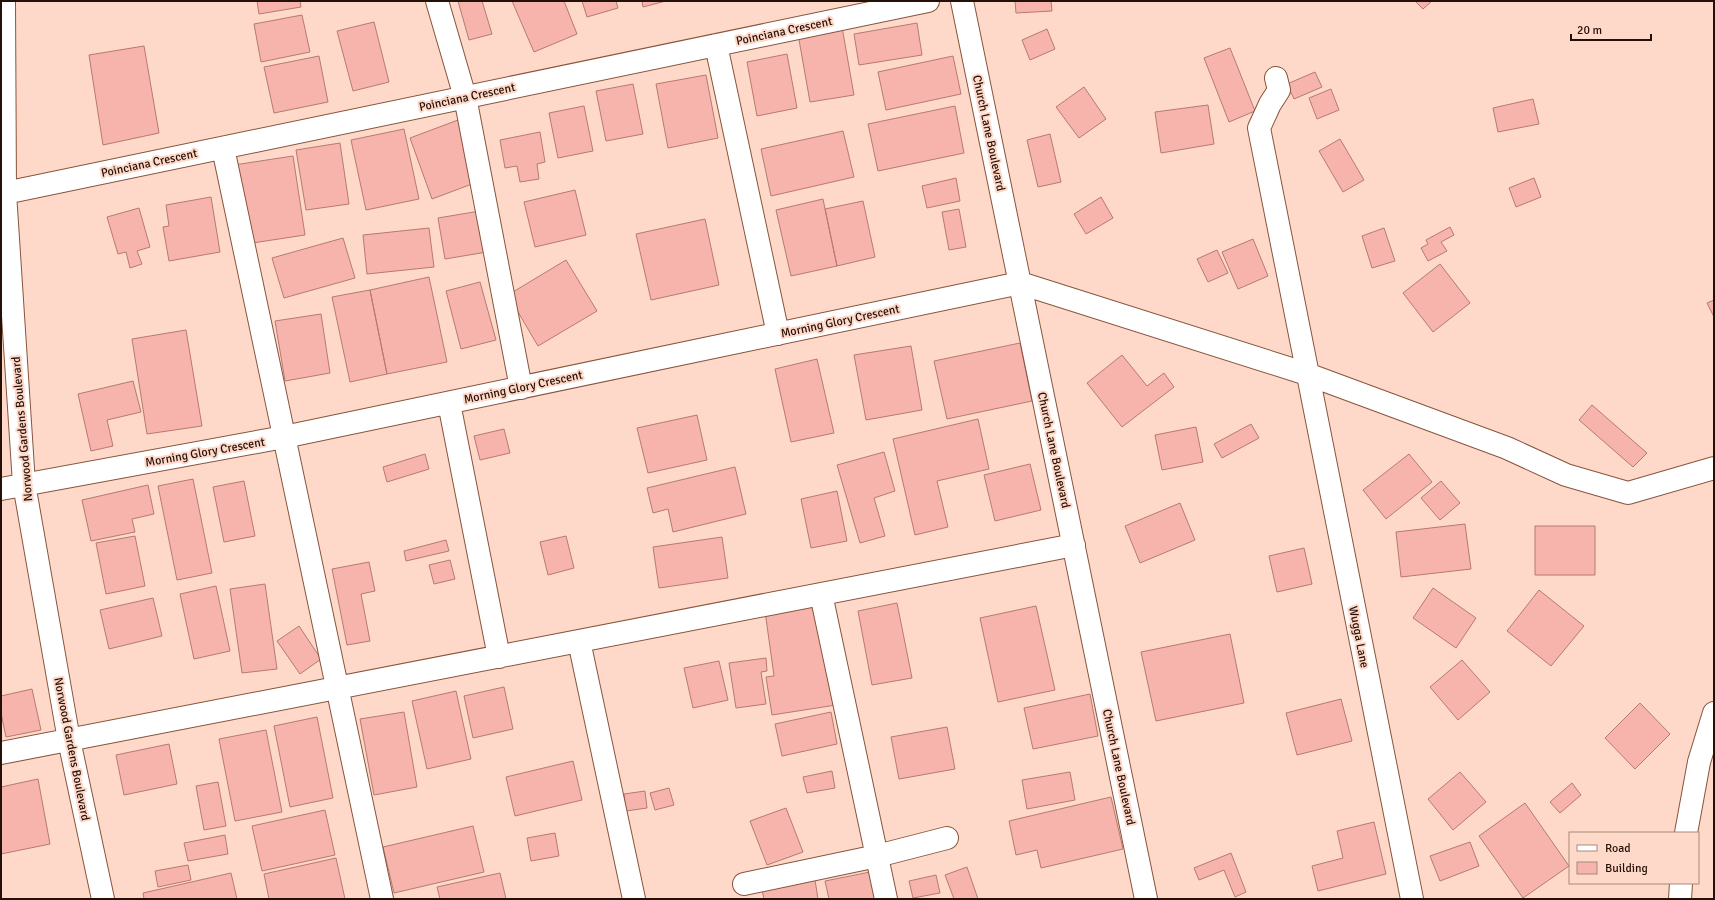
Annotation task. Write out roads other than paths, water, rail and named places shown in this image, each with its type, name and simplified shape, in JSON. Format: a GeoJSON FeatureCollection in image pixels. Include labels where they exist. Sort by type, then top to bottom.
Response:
{"type":"FeatureCollection","features":[{"type":"Feature","properties":{"kind":"street","name":"Norwood Gardens Boulevard"},"geometry":{"type":"LineString","coordinates":[[4,1],[5,193],[24,484],[69,740],[103,899]]}},
{"type":"Feature","properties":{"kind":"street"},"geometry":{"type":"LineString","coordinates":[[437,1],[465,97],[521,388]]}},
{"type":"Feature","properties":{"kind":"street","name":"Poinciana Crescent"},"geometry":{"type":"LineString","coordinates":[[5,193],[928,1]]}},
{"type":"Feature","properties":{"kind":"street","name":"Church Lane Boulevard"},"geometry":{"type":"LineString","coordinates":[[962,1],[1146,899]]}},
{"type":"Feature","properties":{"kind":"street"},"geometry":{"type":"LineString","coordinates":[[716,45],[778,334]]}},
{"type":"Feature","properties":{"kind":"street","name":"Wugga Lane"},"geometry":{"type":"LineString","coordinates":[[1276,78],[1279,90],[1270,104],[1259,128],[1412,899]]}},
{"type":"Feature","properties":{"kind":"street"},"geometry":{"type":"LineString","coordinates":[[223,148],[382,899]]}},
{"type":"Feature","properties":{"kind":"street"},"geometry":{"type":"LineString","coordinates":[[1020,283],[1307,374],[1507,448],[1566,475],[1628,493],[1713,472]]}},
{"type":"Feature","properties":{"kind":"street","name":"Morning Glory Crescent"},"geometry":{"type":"LineString","coordinates":[[1,489],[284,437],[1020,283]]}},
{"type":"Feature","properties":{"kind":"street"},"geometry":{"type":"LineString","coordinates":[[449,403],[499,657]]}},
{"type":"Feature","properties":{"kind":"street"},"geometry":{"type":"LineString","coordinates":[[1,753],[1074,545]]}},
{"type":"Feature","properties":{"kind":"street"},"geometry":{"type":"LineString","coordinates":[[821,594],[886,899]]}},
{"type":"Feature","properties":{"kind":"street"},"geometry":{"type":"LineString","coordinates":[[579,641],[634,899]]}},
{"type":"Feature","properties":{"kind":"street"},"geometry":{"type":"LineString","coordinates":[[1686,832],[1700,762],[1714,713]]}},
{"type":"Feature","properties":{"kind":"street"},"geometry":{"type":"LineString","coordinates":[[744,884],[877,856],[948,838]]}},
{"type":"Feature","properties":{"kind":"street"},"geometry":{"type":"LineString","coordinates":[[1680,899],[1681,884]]}}]}
